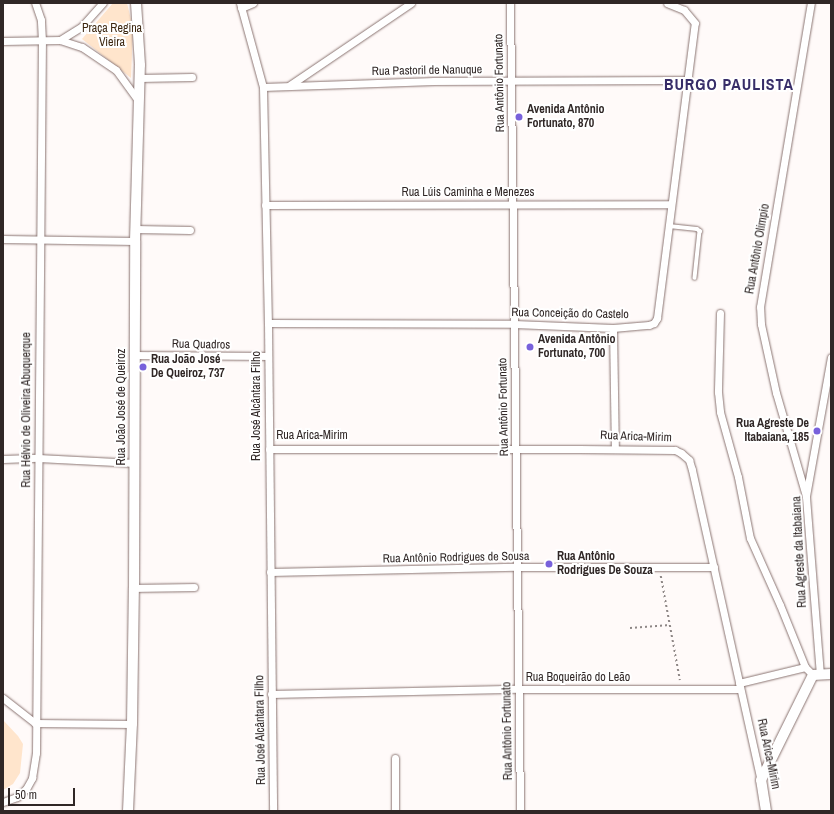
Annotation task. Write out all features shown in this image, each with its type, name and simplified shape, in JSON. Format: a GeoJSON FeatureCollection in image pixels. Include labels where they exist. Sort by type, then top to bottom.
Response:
{"type":"FeatureCollection","features":[{"type":"Feature","properties":{"kind":"street","name":"Rua Hélvio de Oliveira Abuquerque"},"geometry":{"type":"LineString","coordinates":[[3,802],[17,797],[26,789],[32,778],[36,753],[39,240],[42,41],[41,20],[35,3]]}},
{"type":"Feature","properties":{"kind":"street"},"geometry":{"type":"LineString","coordinates":[[60,40],[82,26],[103,3]]}},
{"type":"Feature","properties":{"kind":"street","name":"Rua João José de Queiroz"},"geometry":{"type":"LineString","coordinates":[[128,811],[132,724],[134,588],[135,229],[139,78],[136,3]]}},
{"type":"Feature","properties":{"kind":"street"},"geometry":{"type":"LineString","coordinates":[[241,5],[252,3]]}},
{"type":"Feature","properties":{"kind":"street"},"geometry":{"type":"LineString","coordinates":[[290,85],[411,3]]}},
{"type":"Feature","properties":{"kind":"street","name":"Rua Antônio Fortunato"},"geometry":{"type":"LineString","coordinates":[[510,3],[520,811]]}},
{"type":"Feature","properties":{"kind":"street","name":"Rua Conceição do Castelo"},"geometry":{"type":"LineString","coordinates":[[268,323],[514,324],[613,328],[649,325],[657,318],[695,23],[689,14],[678,5],[668,3]]}},
{"type":"Feature","properties":{"kind":"street","name":"Rua Antônio Olímpio"},"geometry":{"type":"LineString","coordinates":[[806,496],[776,392],[761,324],[760,307],[811,3]]}},
{"type":"Feature","properties":{"kind":"street","name":"Rua José Alcântara Filho"},"geometry":{"type":"LineString","coordinates":[[241,5],[263,87],[268,323],[268,449],[273,811]]}},
{"type":"Feature","properties":{"kind":"street"},"geometry":{"type":"LineString","coordinates":[[3,41],[60,40],[82,47],[110,66],[124,79],[138,100]]}},
{"type":"Feature","properties":{"kind":"street"},"geometry":{"type":"LineString","coordinates":[[139,78],[192,77]]}},
{"type":"Feature","properties":{"kind":"street","name":"Rua Pastoril de Nanuque"},"geometry":{"type":"LineString","coordinates":[[263,87],[290,85],[511,81],[687,80]]}},
{"type":"Feature","properties":{"kind":"street","name":"Rua Lúis Caminha e Menezes"},"geometry":{"type":"LineString","coordinates":[[265,205],[512,203],[671,204]]}},
{"type":"Feature","properties":{"kind":"street"},"geometry":{"type":"LineString","coordinates":[[135,229],[190,230]]}},
{"type":"Feature","properties":{"kind":"street"},"geometry":{"type":"LineString","coordinates":[[3,239],[135,241]]}},
{"type":"Feature","properties":{"kind":"street"},"geometry":{"type":"LineString","coordinates":[[720,314],[718,392],[720,412],[738,477],[750,538],[780,605],[805,667],[817,675],[831,674]]}},
{"type":"Feature","properties":{"kind":"street"},"geometry":{"type":"LineString","coordinates":[[613,328],[615,449]]}},
{"type":"Feature","properties":{"kind":"street","name":"Rua Quadros"},"geometry":{"type":"LineString","coordinates":[[135,355],[268,356]]}},
{"type":"Feature","properties":{"kind":"street","name":"Rua Agreste da Itabaiana"},"geometry":{"type":"LineString","coordinates":[[817,675],[806,496],[831,357]]}},
{"type":"Feature","properties":{"kind":"street","name":"Rua Arica-Mirim"},"geometry":{"type":"LineString","coordinates":[[268,449],[675,450],[685,456],[692,470],[761,780],[766,811]]}},
{"type":"Feature","properties":{"kind":"street"},"geometry":{"type":"LineString","coordinates":[[3,459],[38,458],[135,463]]}},
{"type":"Feature","properties":{"kind":"street","name":"Rua Antônio Rodrigues de Sousa"},"geometry":{"type":"LineString","coordinates":[[270,572],[516,567],[714,567]]}},
{"type":"Feature","properties":{"kind":"street"},"geometry":{"type":"LineString","coordinates":[[134,588],[194,587]]}},
{"type":"Feature","properties":{"kind":"street","name":"Rua Boqueirão do Leão"},"geometry":{"type":"LineString","coordinates":[[271,694],[518,689],[682,689],[740,686],[805,667]]}},
{"type":"Feature","properties":{"kind":"street"},"geometry":{"type":"LineString","coordinates":[[761,780],[817,675]]}},
{"type":"Feature","properties":{"kind":"street"},"geometry":{"type":"LineString","coordinates":[[3,698],[35,723],[83,721],[132,724]]}},
{"type":"Feature","properties":{"kind":"street"},"geometry":{"type":"LineString","coordinates":[[395,758],[395,811]]}},
{"type":"Feature","properties":{"kind":"lane"},"geometry":{"type":"LineString","coordinates":[[668,226],[697,229],[700,231],[695,278]]}},
{"type":"Feature","properties":{"kind":"path"},"geometry":{"type":"LineString","coordinates":[[659,568],[682,689]]}},
{"type":"Feature","properties":{"kind":"path"},"geometry":{"type":"LineString","coordinates":[[630,628],[670,625]]}},
{"type":"Feature","properties":{"kind":"green space","name":"Praça Regina Vieira"},"geometry":{"type":"Polygon","coordinates":[[[113,3],[127,3],[133,28],[131,78],[82,39],[113,3]]]}},
{"type":"Feature","properties":{"kind":"green space"},"geometry":{"type":"Polygon","coordinates":[[[3,720],[18,736],[23,744],[20,773],[13,784],[3,790],[3,720]]]}},
{"type":"Feature","properties":{"kind":"place","name":"Avenida Antônio Fortunato, 870"},"geometry":{"type":"Point","coordinates":[519,117]}},
{"type":"Feature","properties":{"kind":"place","name":"Avenida Antônio Fortunato, 700"},"geometry":{"type":"Point","coordinates":[530,347]}},
{"type":"Feature","properties":{"kind":"place","name":"Rua João José De Queiroz, 737"},"geometry":{"type":"Point","coordinates":[143,367]}},
{"type":"Feature","properties":{"kind":"place","name":"Rua Agreste De Itabaiana, 185"},"geometry":{"type":"Point","coordinates":[817,431]}},
{"type":"Feature","properties":{"kind":"place","name":"Rua Antônio Rodrigues De Souza"},"geometry":{"type":"Point","coordinates":[549,564]}},
{"type":"Feature","properties":{"kind":"district","name":"BURGO PAULISTA"},"geometry":{"type":"Point","coordinates":[729,84]}}]}
